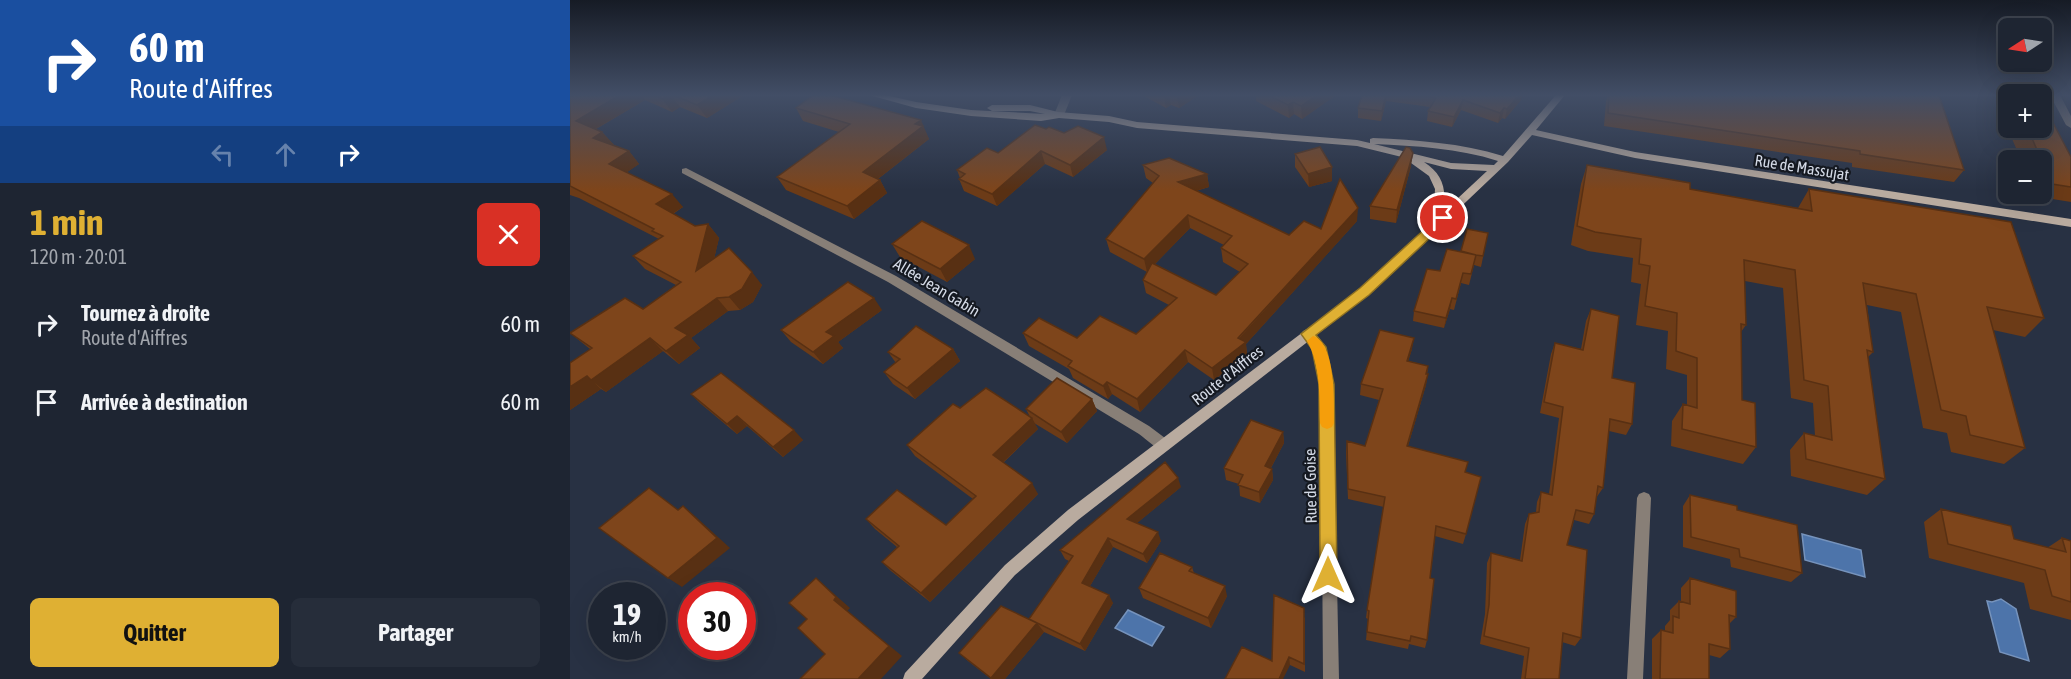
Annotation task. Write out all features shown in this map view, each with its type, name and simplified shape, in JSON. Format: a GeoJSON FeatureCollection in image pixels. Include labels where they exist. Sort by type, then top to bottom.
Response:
{"type":"FeatureCollection","features":[{"type":"Feature","properties":{"kind":"street"},"geometry":{"type":"LineString","coordinates":[[1158,127],[1356,143],[1464,168],[1496,168]]}},
{"type":"Feature","properties":{"kind":"street","name":"Route d'Aiffres"},"geometry":{"type":"LineString","coordinates":[[911,679],[1010,570],[1073,515],[1364,292],[1432,230],[1535,127]]}},
{"type":"Feature","properties":{"kind":"street","name":"Rue de Massujat"},"geometry":{"type":"LineString","coordinates":[[1531,132],[1570,143],[1642,156],[2071,223]]}},
{"type":"Feature","properties":{"kind":"street"},"geometry":{"type":"LineString","coordinates":[[1356,143],[1371,141],[1428,144],[1505,159]]}},
{"type":"Feature","properties":{"kind":"street"},"geometry":{"type":"LineString","coordinates":[[1395,152],[1426,167],[1439,185],[1442,197],[1432,230]]}},
{"type":"Feature","properties":{"kind":"street","name":"Allée Jean Gabin"},"geometry":{"type":"LineString","coordinates":[[686,171],[892,279],[1144,430],[1164,445]]}},
{"type":"Feature","properties":{"kind":"street","name":"Rue de Goise"},"geometry":{"type":"LineString","coordinates":[[1307,334],[1319,347],[1327,384],[1331,679]]}},
{"type":"Feature","properties":{"kind":"street"},"geometry":{"type":"LineString","coordinates":[[1635,679],[1644,498]]}},
{"type":"Feature","properties":{"kind":"water"},"geometry":{"type":"Polygon","coordinates":[[[1802,534],[1861,550],[1865,577],[1805,560],[1802,534]]]}},
{"type":"Feature","properties":{"kind":"water"},"geometry":{"type":"Polygon","coordinates":[[[2001,599],[2016,609],[2029,661],[2000,652],[1987,601],[2001,599]]]}},
{"type":"Feature","properties":{"kind":"water"},"geometry":{"type":"Polygon","coordinates":[[[1128,610],[1164,627],[1152,646],[1115,628],[1128,610]]]}},
{"type":"Feature","properties":{"kind":"building"},"geometry":{"type":"Polygon","coordinates":[[[570,127],[589,127],[602,132],[593,138],[629,151],[609,164],[672,194],[656,204],[695,226],[708,224],[696,271],[729,248],[752,272],[742,289],[729,297],[717,298],[675,328],[688,335],[666,351],[650,338],[591,380],[587,376],[570,387],[570,363],[592,348],[570,333],[625,298],[643,309],[681,282],[633,256],[663,236],[652,231],[654,229],[570,186],[570,127]]]}},
{"type":"Feature","properties":{"kind":"building"},"geometry":{"type":"Polygon","coordinates":[[[846,127],[922,127],[863,172],[880,180],[847,206],[777,177],[846,127]]]}},
{"type":"Feature","properties":{"kind":"building"},"geometry":{"type":"Polygon","coordinates":[[[1033,127],[1046,129],[1049,127],[1064,133],[1080,127],[1104,137],[1070,165],[1041,151],[992,194],[959,179],[965,174],[957,170],[987,148],[998,153],[1033,127]]]}},
{"type":"Feature","properties":{"kind":"building"},"geometry":{"type":"Polygon","coordinates":[[[1699,127],[1950,127],[1964,170],[1860,154],[1860,151],[1699,127]]]}},
{"type":"Feature","properties":{"kind":"building"},"geometry":{"type":"Polygon","coordinates":[[[2052,127],[2055,127],[2071,157],[2071,187],[2052,184],[2052,150],[2037,150],[2032,138],[2052,138],[2052,127]]]}},
{"type":"Feature","properties":{"kind":"building"},"geometry":{"type":"Polygon","coordinates":[[[1320,147],[1332,167],[1308,174],[1295,154],[1320,147]]]}},
{"type":"Feature","properties":{"kind":"building"},"geometry":{"type":"Polygon","coordinates":[[[1406,147],[1410,148],[1413,153],[1397,210],[1370,206],[1406,147]]]}},
{"type":"Feature","properties":{"kind":"building"},"geometry":{"type":"Polygon","coordinates":[[[1169,158],[1207,174],[1178,182],[1289,235],[1304,221],[1321,229],[1340,179],[1358,208],[1238,338],[1246,342],[1212,368],[1185,350],[1137,399],[1107,382],[1103,386],[1068,366],[1072,361],[1023,333],[1039,318],[1077,338],[1100,316],[1136,334],[1177,298],[1143,280],[1152,263],[1216,295],[1248,264],[1221,248],[1232,236],[1188,215],[1144,259],[1106,239],[1159,176],[1143,165],[1169,158]]]}},
{"type":"Feature","properties":{"kind":"building"},"geometry":{"type":"Polygon","coordinates":[[[1587,165],[1690,183],[1690,189],[1812,211],[1809,189],[2011,222],[2044,318],[1987,307],[2025,448],[1970,435],[1966,416],[1941,410],[1916,294],[1863,283],[1873,352],[1867,350],[1885,479],[1806,459],[1804,433],[1832,440],[1828,386],[1804,380],[1795,270],[1744,260],[1746,325],[1741,324],[1742,400],[1755,403],[1756,447],[1682,429],[1683,404],[1697,408],[1697,358],[1676,351],[1677,313],[1645,306],[1650,266],[1639,264],[1641,239],[1595,232],[1577,226],[1587,165]]]}},
{"type":"Feature","properties":{"kind":"building"},"geometry":{"type":"Polygon","coordinates":[[[922,221],[969,245],[940,269],[892,244],[922,221]]]}},
{"type":"Feature","properties":{"kind":"building"},"geometry":{"type":"Polygon","coordinates":[[[1467,229],[1488,233],[1483,256],[1461,251],[1467,229]]]}},
{"type":"Feature","properties":{"kind":"building"},"geometry":{"type":"Polygon","coordinates":[[[1447,249],[1476,255],[1471,274],[1463,273],[1456,299],[1452,298],[1446,318],[1414,311],[1427,269],[1440,271],[1447,249]]]}},
{"type":"Feature","properties":{"kind":"building"},"geometry":{"type":"Polygon","coordinates":[[[848,282],[874,298],[826,332],[834,336],[813,352],[781,330],[848,282]]]}},
{"type":"Feature","properties":{"kind":"building"},"geometry":{"type":"Polygon","coordinates":[[[1591,309],[1619,316],[1612,378],[1635,383],[1632,424],[1610,419],[1603,488],[1598,486],[1594,514],[1576,510],[1567,545],[1587,550],[1581,638],[1563,633],[1559,679],[1525,679],[1529,648],[1484,636],[1489,605],[1491,553],[1522,561],[1529,514],[1539,512],[1541,492],[1552,495],[1563,407],[1544,402],[1555,343],[1583,350],[1591,309]]]}},
{"type":"Feature","properties":{"kind":"building"},"geometry":{"type":"Polygon","coordinates":[[[916,326],[953,349],[907,388],[884,372],[900,359],[888,352],[916,326]]]}},
{"type":"Feature","properties":{"kind":"building"},"geometry":{"type":"Polygon","coordinates":[[[1380,330],[1414,338],[1407,361],[1428,366],[1426,374],[1428,374],[1407,446],[1468,462],[1465,472],[1481,477],[1466,534],[1436,526],[1430,578],[1434,579],[1427,640],[1411,636],[1410,641],[1367,632],[1369,611],[1367,610],[1385,497],[1348,489],[1347,441],[1365,446],[1383,389],[1361,384],[1380,330]]]}},
{"type":"Feature","properties":{"kind":"building"},"geometry":{"type":"Polygon","coordinates":[[[721,373],[794,430],[773,447],[737,416],[727,424],[691,394],[721,373]]]}},
{"type":"Feature","properties":{"kind":"building"},"geometry":{"type":"Polygon","coordinates":[[[1057,378],[1092,399],[1061,432],[1026,409],[1057,378]]]}},
{"type":"Feature","properties":{"kind":"building"},"geometry":{"type":"Polygon","coordinates":[[[986,388],[1032,418],[993,455],[1032,483],[921,593],[882,562],[899,546],[866,519],[897,490],[946,525],[976,496],[907,445],[953,404],[960,408],[986,388]]]}},
{"type":"Feature","properties":{"kind":"building"},"geometry":{"type":"Polygon","coordinates":[[[1251,420],[1283,432],[1265,466],[1272,469],[1259,492],[1238,485],[1243,475],[1224,468],[1251,420]]]}},
{"type":"Feature","properties":{"kind":"building"},"geometry":{"type":"Polygon","coordinates":[[[1165,462],[1178,478],[1127,519],[1158,532],[1143,554],[1108,538],[1082,583],[1109,595],[1080,644],[1029,619],[1073,556],[1060,550],[1165,462]]]}},
{"type":"Feature","properties":{"kind":"building"},"geometry":{"type":"Polygon","coordinates":[[[649,488],[678,510],[683,506],[717,538],[668,578],[599,528],[649,488]]]}},
{"type":"Feature","properties":{"kind":"building"},"geometry":{"type":"Polygon","coordinates":[[[1690,495],[1737,506],[1737,510],[1797,525],[1802,573],[1740,557],[1739,549],[1691,537],[1690,495]]]}},
{"type":"Feature","properties":{"kind":"building"},"geometry":{"type":"Polygon","coordinates":[[[1941,509],[2011,526],[2014,539],[2066,552],[2062,538],[2071,541],[2071,602],[2052,596],[2045,570],[1948,544],[1941,509]]]}},
{"type":"Feature","properties":{"kind":"building"},"geometry":{"type":"Polygon","coordinates":[[[1160,553],[1192,567],[1189,571],[1225,586],[1208,618],[1139,588],[1160,553]]]}},
{"type":"Feature","properties":{"kind":"building"},"geometry":{"type":"Polygon","coordinates":[[[816,578],[836,597],[834,600],[889,646],[858,679],[800,679],[825,654],[798,628],[807,619],[789,603],[816,578]]]}},
{"type":"Feature","properties":{"kind":"building"},"geometry":{"type":"Polygon","coordinates":[[[1690,578],[1736,591],[1736,617],[1729,615],[1730,649],[1709,644],[1709,679],[1660,679],[1661,630],[1673,633],[1673,616],[1679,618],[1679,601],[1690,604],[1690,578]]]}},
{"type":"Feature","properties":{"kind":"building"},"geometry":{"type":"Polygon","coordinates":[[[1274,595],[1304,608],[1304,664],[1289,657],[1279,679],[1225,679],[1242,647],[1272,661],[1274,595]]]}},
{"type":"Feature","properties":{"kind":"building"},"geometry":{"type":"Polygon","coordinates":[[[1001,606],[1037,623],[991,678],[959,653],[1001,606]]]}},
{"type":"Feature","properties":{"kind":"slow traffic"},"geometry":{"type":"LineString","coordinates":[[1313,341],[1319,347],[1327,384],[1327,423]]}},
{"type":"Feature","properties":{"kind":"route"},"geometry":{"type":"LineString","coordinates":[[1328,575],[1327,384],[1319,347],[1307,334],[1364,292],[1443,218]]}}]}
